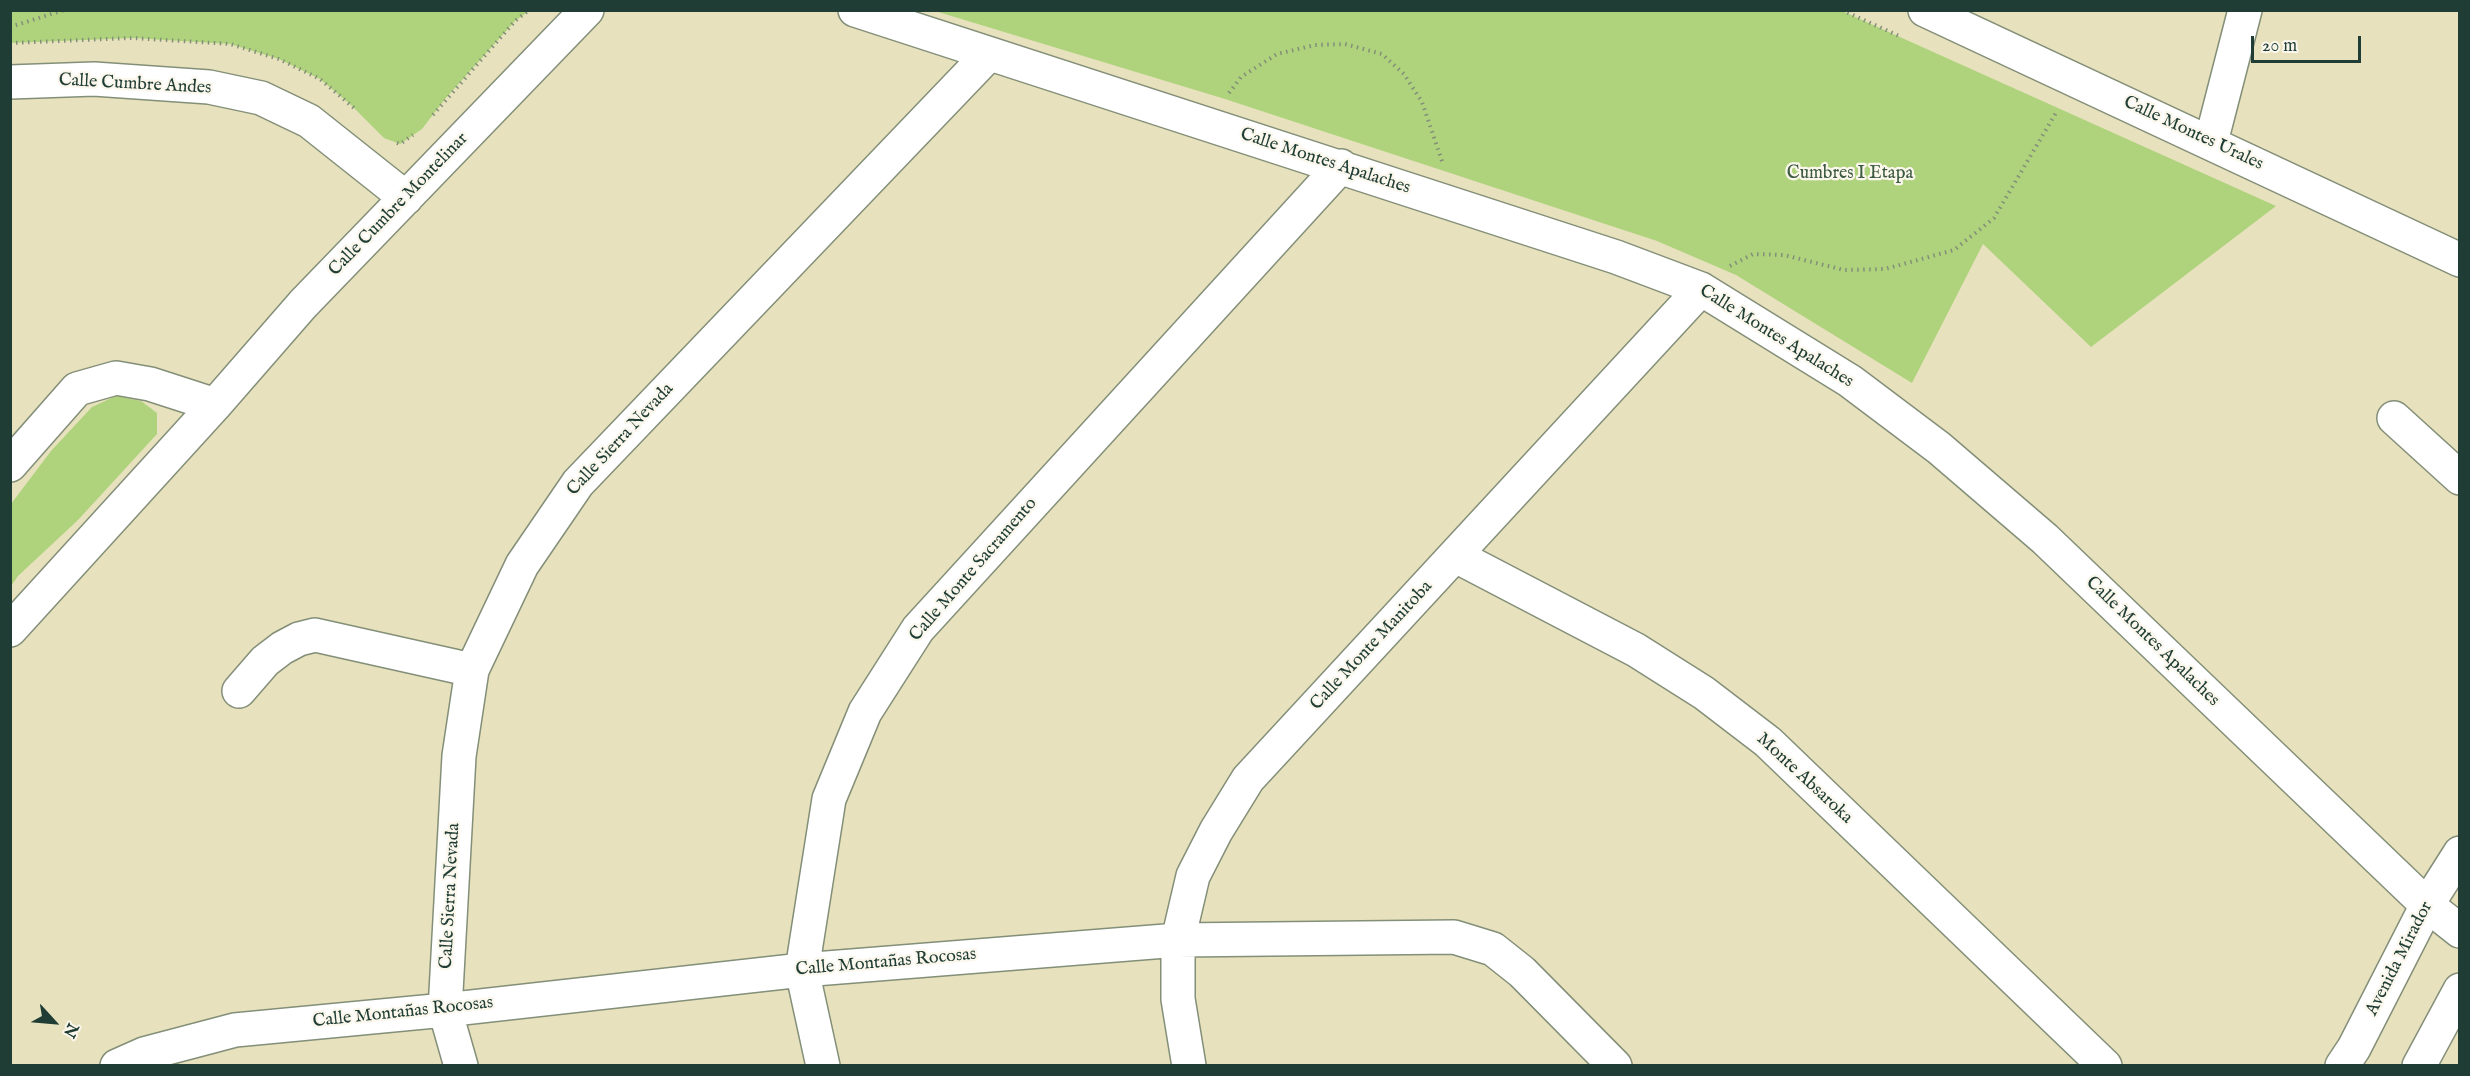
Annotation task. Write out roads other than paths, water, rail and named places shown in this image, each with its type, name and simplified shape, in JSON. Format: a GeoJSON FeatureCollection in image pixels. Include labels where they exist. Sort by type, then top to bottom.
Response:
{"type":"FeatureCollection","features":[{"type":"Feature","properties":{"kind":"street","name":"Calle Cumbre Montelinar"},"geometry":{"type":"LineString","coordinates":[[10,630],[215,405],[303,304],[587,10]]}},
{"type":"Feature","properties":{"kind":"street","name":"Calle Montes Apalaches"},"geometry":{"type":"LineString","coordinates":[[855,10],[988,55],[1341,166],[1616,256],[1701,289],[1850,381],[1939,448],[2045,539],[2427,905],[2460,931]]}},
{"type":"Feature","properties":{"kind":"street","name":"Calle Montes Urales"},"geometry":{"type":"LineString","coordinates":[[1925,10],[2460,260]]}},
{"type":"Feature","properties":{"kind":"street"},"geometry":{"type":"LineString","coordinates":[[2211,142],[2245,10]]}},
{"type":"Feature","properties":{"kind":"street","name":"Calle Sierra Nevada"},"geometry":{"type":"LineString","coordinates":[[461,1065],[445,1010],[459,756],[472,670],[522,566],[578,483],[988,55]]}},
{"type":"Feature","properties":{"kind":"street","name":"Calle Cumbre Andes"},"geometry":{"type":"LineString","coordinates":[[10,82],[94,79],[209,87],[261,98],[309,122],[406,198]]}},
{"type":"Feature","properties":{"kind":"street","name":"Calle Monte Sacramento"},"geometry":{"type":"LineString","coordinates":[[823,1065],[801,970],[829,799],[865,712],[918,629],[1341,166]]}},
{"type":"Feature","properties":{"kind":"street","name":"Calle Monte Manitoba"},"geometry":{"type":"LineString","coordinates":[[1189,1065],[1178,999],[1178,940],[1193,876],[1216,831],[1248,779],[1701,289]]}},
{"type":"Feature","properties":{"kind":"street"},"geometry":{"type":"LineString","coordinates":[[10,465],[77,389],[116,378],[150,384],[215,405]]}},
{"type":"Feature","properties":{"kind":"street"},"geometry":{"type":"LineString","coordinates":[[2394,418],[2460,478]]}},
{"type":"Feature","properties":{"kind":"street","name":"Monte Absaroka"},"geometry":{"type":"LineString","coordinates":[[1456,556],[1636,650],[1704,693],[1768,742],[2105,1065]]}},
{"type":"Feature","properties":{"kind":"street"},"geometry":{"type":"LineString","coordinates":[[239,692],[265,661],[282,648],[299,639],[315,635],[472,670]]}},
{"type":"Feature","properties":{"kind":"street","name":"Avenida Mirador"},"geometry":{"type":"LineString","coordinates":[[2342,1065],[2354,1048],[2427,905],[2460,853]]}},
{"type":"Feature","properties":{"kind":"street","name":"Calle Montañas Rocosas"},"geometry":{"type":"LineString","coordinates":[[117,1065],[144,1054],[234,1030],[445,1010],[801,970],[1178,940],[1454,937],[1492,949],[1522,972],[1615,1065]]}},
{"type":"Feature","properties":{"kind":"street"},"geometry":{"type":"LineString","coordinates":[[2419,1065],[2460,990]]}},
{"type":"Feature","properties":{"kind":"park label","name":"Cumbres I Etapa"},"geometry":{"type":"Point","coordinates":[1850,174]}}]}
